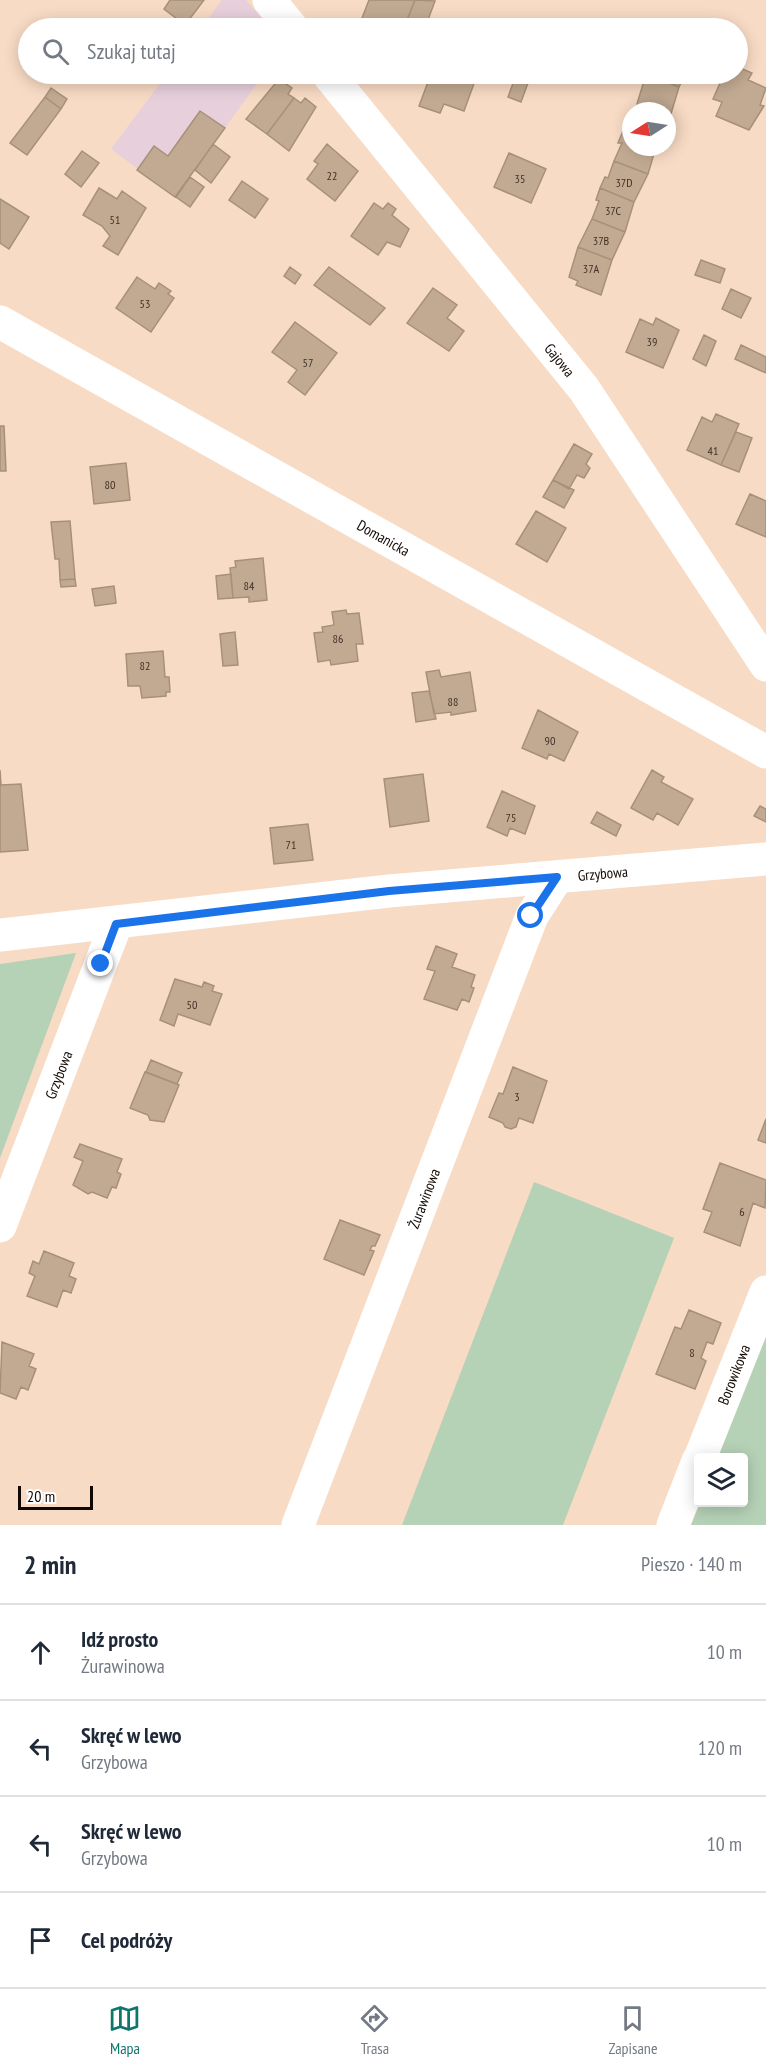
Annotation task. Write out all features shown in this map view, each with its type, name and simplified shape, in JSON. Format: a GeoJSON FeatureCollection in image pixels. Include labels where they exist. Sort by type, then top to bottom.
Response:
{"type":"FeatureCollection","features":[{"type":"Feature","properties":{"kind":"street"},"geometry":{"type":"LineString","coordinates":[[269,0],[284,18]]}},
{"type":"Feature","properties":{"kind":"street","name":"Gajowa"},"geometry":{"type":"LineString","coordinates":[[336,84],[584,389],[766,665]]}},
{"type":"Feature","properties":{"kind":"street","name":"Domanicka"},"geometry":{"type":"LineString","coordinates":[[0,322],[766,752]]}},
{"type":"Feature","properties":{"kind":"street","name":"Grzybowa"},"geometry":{"type":"LineString","coordinates":[[0,935],[116,924],[389,891],[766,859]]}},
{"type":"Feature","properties":{"kind":"street","name":"Żurawinowa"},"geometry":{"type":"LineString","coordinates":[[298,1525],[531,916],[557,877]]}},
{"type":"Feature","properties":{"kind":"street","name":"Grzybowa"},"geometry":{"type":"LineString","coordinates":[[0,1226],[116,924]]}},
{"type":"Feature","properties":{"kind":"street","name":"Borowikowa"},"geometry":{"type":"LineString","coordinates":[[701,1453],[766,1292]]}},
{"type":"Feature","properties":{"kind":"street","name":"Borowikowa"},"geometry":{"type":"LineString","coordinates":[[673,1525],[694,1472]]}},
{"type":"Feature","properties":{"kind":"shaded area"},"geometry":{"type":"Polygon","coordinates":[[[222,0],[246,0],[261,18],[208,18],[222,0]]]}},
{"type":"Feature","properties":{"kind":"shaded area"},"geometry":{"type":"Polygon","coordinates":[[[160,84],[257,84],[175,197],[111,149],[160,84]]]}},
{"type":"Feature","properties":{"kind":"green space"},"geometry":{"type":"Polygon","coordinates":[[[76,953],[0,1158],[0,964],[76,953]]]}},
{"type":"Feature","properties":{"kind":"green space"},"geometry":{"type":"Polygon","coordinates":[[[534,1182],[674,1238],[563,1525],[402,1525],[534,1182]]]}},
{"type":"Feature","properties":{"kind":"green space"},"geometry":{"type":"Polygon","coordinates":[[[766,1332],[766,1525],[691,1525],[698,1507],[748,1507],[748,1453],[719,1453],[766,1332]]]}},
{"type":"Feature","properties":{"kind":"building"},"geometry":{"type":"Polygon","coordinates":[[[170,0],[204,0],[190,18],[176,18],[164,9],[170,0]]]}},
{"type":"Feature","properties":{"kind":"building"},"geometry":{"type":"Polygon","coordinates":[[[369,0],[415,0],[408,18],[362,18],[369,0]]]}},
{"type":"Feature","properties":{"kind":"building"},"geometry":{"type":"Polygon","coordinates":[[[415,0],[435,1],[429,18],[408,18],[415,0]]]}},
{"type":"Feature","properties":{"kind":"building"},"geometry":{"type":"Polygon","coordinates":[[[748,80],[766,88],[760,105],[764,106],[749,130],[716,116],[722,102],[713,99],[720,84],[748,84],[748,80]]]}},
{"type":"Feature","properties":{"kind":"building"},"geometry":{"type":"Polygon","coordinates":[[[275,84],[286,84],[292,88],[288,94],[294,98],[267,134],[246,119],[275,84]]]}},
{"type":"Feature","properties":{"kind":"building"},"geometry":{"type":"Polygon","coordinates":[[[427,84],[474,84],[464,111],[444,104],[440,113],[419,106],[427,84]]]}},
{"type":"Feature","properties":{"kind":"building"},"geometry":{"type":"Polygon","coordinates":[[[513,84],[528,84],[521,102],[508,97],[513,84]]]}},
{"type":"Feature","properties":{"kind":"building"},"geometry":{"type":"Polygon","coordinates":[[[643,84],[671,84],[679,87],[674,102],[638,102],[643,84]]]}},
{"type":"Feature","properties":{"kind":"building"},"geometry":{"type":"Polygon","coordinates":[[[51,88],[67,99],[61,109],[45,97],[51,88]]]}},
{"type":"Feature","properties":{"kind":"building"},"geometry":{"type":"Polygon","coordinates":[[[45,97],[61,109],[27,155],[10,143],[45,97]]]}},
{"type":"Feature","properties":{"kind":"building"},"geometry":{"type":"Polygon","coordinates":[[[294,98],[301,103],[305,98],[316,107],[289,151],[267,134],[294,98]]]}},
{"type":"Feature","properties":{"kind":"building"},"geometry":{"type":"Polygon","coordinates":[[[200,111],[225,128],[175,197],[137,170],[154,146],[168,156],[200,111]]]}},
{"type":"Feature","properties":{"kind":"building"},"geometry":{"type":"Polygon","coordinates":[[[622,143],[622,156],[653,156],[648,174],[614,161],[622,143]]]}},
{"type":"Feature","properties":{"kind":"building"},"geometry":{"type":"Polygon","coordinates":[[[213,144],[230,157],[211,183],[195,170],[213,144]]]}},
{"type":"Feature","properties":{"kind":"building"},"geometry":{"type":"Polygon","coordinates":[[[327,144],[358,171],[335,201],[307,179],[318,164],[314,161],[327,144]]]}},
{"type":"Feature","properties":{"kind":"building"},"geometry":{"type":"Polygon","coordinates":[[[82,151],[99,163],[81,187],[65,174],[82,151]]]}},
{"type":"Feature","properties":{"kind":"building"},"geometry":{"type":"Polygon","coordinates":[[[509,153],[546,169],[531,203],[494,187],[509,153]]]}},
{"type":"Feature","properties":{"kind":"building"},"geometry":{"type":"Polygon","coordinates":[[[614,161],[648,174],[634,202],[600,188],[605,177],[608,178],[614,161]]]}},
{"type":"Feature","properties":{"kind":"building"},"geometry":{"type":"Polygon","coordinates":[[[190,177],[204,187],[190,207],[176,197],[190,177]]]}},
{"type":"Feature","properties":{"kind":"building"},"geometry":{"type":"Polygon","coordinates":[[[242,181],[268,199],[255,218],[229,200],[242,181]]]}},
{"type":"Feature","properties":{"kind":"building"},"geometry":{"type":"Polygon","coordinates":[[[99,188],[117,199],[122,191],[146,208],[118,255],[103,246],[110,236],[102,226],[83,215],[99,188]]]}},
{"type":"Feature","properties":{"kind":"building"},"geometry":{"type":"Polygon","coordinates":[[[600,188],[634,202],[625,232],[592,219],[599,201],[596,200],[600,188]]]}},
{"type":"Feature","properties":{"kind":"building"},"geometry":{"type":"Polygon","coordinates":[[[0,199],[29,217],[9,249],[0,243],[0,199]]]}},
{"type":"Feature","properties":{"kind":"building"},"geometry":{"type":"Polygon","coordinates":[[[374,203],[383,209],[388,203],[396,209],[392,215],[409,229],[400,247],[387,242],[378,255],[351,236],[374,203]]]}},
{"type":"Feature","properties":{"kind":"building"},"geometry":{"type":"Polygon","coordinates":[[[592,219],[625,232],[612,260],[578,247],[592,219]]]}},
{"type":"Feature","properties":{"kind":"building"},"geometry":{"type":"Polygon","coordinates":[[[578,247],[612,260],[601,295],[576,285],[578,281],[569,277],[578,247]]]}},
{"type":"Feature","properties":{"kind":"building"},"geometry":{"type":"Polygon","coordinates":[[[701,260],[725,269],[720,283],[695,275],[701,260]]]}},
{"type":"Feature","properties":{"kind":"building"},"geometry":{"type":"Polygon","coordinates":[[[290,267],[301,275],[295,284],[284,276],[290,267]]]}},
{"type":"Feature","properties":{"kind":"building"},"geometry":{"type":"Polygon","coordinates":[[[329,267],[385,308],[370,325],[314,285],[329,267]]]}},
{"type":"Feature","properties":{"kind":"building"},"geometry":{"type":"Polygon","coordinates":[[[137,277],[155,289],[159,283],[171,291],[168,294],[174,298],[151,332],[116,308],[137,277]]]}},
{"type":"Feature","properties":{"kind":"building"},"geometry":{"type":"Polygon","coordinates":[[[433,288],[457,305],[447,318],[464,331],[449,351],[407,323],[433,288]]]}},
{"type":"Feature","properties":{"kind":"building"},"geometry":{"type":"Polygon","coordinates":[[[731,289],[751,298],[741,318],[722,309],[731,289]]]}},
{"type":"Feature","properties":{"kind":"building"},"geometry":{"type":"Polygon","coordinates":[[[656,318],[679,330],[663,368],[626,352],[640,319],[653,325],[656,318]]]}},
{"type":"Feature","properties":{"kind":"building"},"geometry":{"type":"Polygon","coordinates":[[[295,322],[337,353],[305,395],[288,382],[297,370],[272,352],[295,322]]]}},
{"type":"Feature","properties":{"kind":"building"},"geometry":{"type":"Polygon","coordinates":[[[704,335],[716,341],[706,366],[693,359],[704,335]]]}},
{"type":"Feature","properties":{"kind":"building"},"geometry":{"type":"Polygon","coordinates":[[[741,345],[766,357],[766,373],[735,359],[741,345]]]}},
{"type":"Feature","properties":{"kind":"building"},"geometry":{"type":"Polygon","coordinates":[[[716,414],[739,424],[721,465],[687,450],[702,417],[712,422],[716,414]]]}},
{"type":"Feature","properties":{"kind":"building"},"geometry":{"type":"Polygon","coordinates":[[[0,426],[4,426],[6,471],[0,471],[0,426]]]}},
{"type":"Feature","properties":{"kind":"building"},"geometry":{"type":"Polygon","coordinates":[[[736,432],[752,438],[739,472],[721,465],[736,432]]]}},
{"type":"Feature","properties":{"kind":"building"},"geometry":{"type":"Polygon","coordinates":[[[574,444],[592,454],[586,464],[590,468],[584,478],[577,475],[569,489],[553,480],[574,444]]]}},
{"type":"Feature","properties":{"kind":"building"},"geometry":{"type":"Polygon","coordinates":[[[126,463],[130,500],[94,504],[90,467],[126,463]]]}},
{"type":"Feature","properties":{"kind":"building"},"geometry":{"type":"Polygon","coordinates":[[[553,480],[574,490],[564,508],[543,497],[553,480]]]}},
{"type":"Feature","properties":{"kind":"building"},"geometry":{"type":"Polygon","coordinates":[[[750,494],[766,501],[766,537],[736,524],[750,494]]]}},
{"type":"Feature","properties":{"kind":"building"},"geometry":{"type":"Polygon","coordinates":[[[536,511],[566,528],[547,562],[516,544],[536,511]]]}},
{"type":"Feature","properties":{"kind":"building"},"geometry":{"type":"Polygon","coordinates":[[[70,521],[75,579],[60,580],[59,559],[55,559],[51,522],[70,521]]]}},
{"type":"Feature","properties":{"kind":"building"},"geometry":{"type":"Polygon","coordinates":[[[263,558],[267,600],[249,602],[249,597],[233,598],[230,568],[236,567],[235,561],[263,558]]]}},
{"type":"Feature","properties":{"kind":"building"},"geometry":{"type":"Polygon","coordinates":[[[231,574],[233,598],[218,599],[216,576],[231,574]]]}},
{"type":"Feature","properties":{"kind":"building"},"geometry":{"type":"Polygon","coordinates":[[[75,579],[76,586],[61,587],[60,580],[75,579]]]}},
{"type":"Feature","properties":{"kind":"building"},"geometry":{"type":"Polygon","coordinates":[[[114,586],[116,603],[95,606],[92,589],[114,586]]]}},
{"type":"Feature","properties":{"kind":"building"},"geometry":{"type":"Polygon","coordinates":[[[346,610],[347,614],[359,613],[363,644],[356,644],[358,661],[331,665],[330,660],[318,662],[314,633],[323,632],[322,627],[334,625],[332,612],[346,610]]]}},
{"type":"Feature","properties":{"kind":"building"},"geometry":{"type":"Polygon","coordinates":[[[235,632],[238,665],[223,666],[220,634],[235,632]]]}},
{"type":"Feature","properties":{"kind":"building"},"geometry":{"type":"Polygon","coordinates":[[[163,651],[165,677],[169,677],[170,692],[166,692],[166,696],[142,698],[140,686],[128,686],[126,654],[163,651]]]}},
{"type":"Feature","properties":{"kind":"building"},"geometry":{"type":"Polygon","coordinates":[[[439,670],[441,677],[470,672],[476,711],[451,715],[451,712],[434,714],[426,672],[439,670]]]}},
{"type":"Feature","properties":{"kind":"building"},"geometry":{"type":"Polygon","coordinates":[[[429,691],[436,719],[416,722],[412,693],[429,691]]]}},
{"type":"Feature","properties":{"kind":"building"},"geometry":{"type":"Polygon","coordinates":[[[538,710],[578,732],[564,761],[549,754],[547,759],[522,748],[538,710]]]}},
{"type":"Feature","properties":{"kind":"building"},"geometry":{"type":"Polygon","coordinates":[[[0,770],[1,785],[21,784],[28,850],[0,852],[0,770]]]}},
{"type":"Feature","properties":{"kind":"building"},"geometry":{"type":"Polygon","coordinates":[[[652,770],[664,777],[661,782],[693,799],[678,825],[657,813],[653,820],[631,808],[652,770]]]}},
{"type":"Feature","properties":{"kind":"building"},"geometry":{"type":"Polygon","coordinates":[[[423,774],[429,821],[390,827],[384,779],[423,774]]]}},
{"type":"Feature","properties":{"kind":"building"},"geometry":{"type":"Polygon","coordinates":[[[502,791],[535,806],[525,834],[510,828],[507,836],[487,827],[502,791]]]}},
{"type":"Feature","properties":{"kind":"building"},"geometry":{"type":"Polygon","coordinates":[[[760,806],[766,809],[766,822],[754,816],[760,806]]]}},
{"type":"Feature","properties":{"kind":"building"},"geometry":{"type":"Polygon","coordinates":[[[597,812],[621,825],[616,836],[591,823],[597,812]]]}},
{"type":"Feature","properties":{"kind":"building"},"geometry":{"type":"Polygon","coordinates":[[[308,824],[313,860],[274,864],[270,828],[308,824]]]}},
{"type":"Feature","properties":{"kind":"building"},"geometry":{"type":"Polygon","coordinates":[[[436,946],[457,954],[452,967],[475,975],[471,987],[474,988],[469,1002],[462,999],[457,1010],[424,999],[435,971],[427,969],[436,946]]]}},
{"type":"Feature","properties":{"kind":"building"},"geometry":{"type":"Polygon","coordinates":[[[175,979],[202,987],[204,982],[214,986],[212,991],[222,994],[210,1025],[178,1014],[174,1026],[160,1020],[175,979]]]}},
{"type":"Feature","properties":{"kind":"building"},"geometry":{"type":"Polygon","coordinates":[[[151,1060],[182,1073],[177,1084],[146,1072],[151,1060]]]}},
{"type":"Feature","properties":{"kind":"building"},"geometry":{"type":"Polygon","coordinates":[[[513,1067],[547,1081],[533,1123],[519,1118],[516,1127],[511,1129],[489,1117],[499,1093],[503,1094],[513,1067]]]}},
{"type":"Feature","properties":{"kind":"building"},"geometry":{"type":"Polygon","coordinates":[[[145,1072],[179,1085],[164,1122],[150,1120],[148,1115],[130,1108],[145,1072]]]}},
{"type":"Feature","properties":{"kind":"building"},"geometry":{"type":"Polygon","coordinates":[[[766,1119],[766,1143],[758,1140],[766,1119]]]}},
{"type":"Feature","properties":{"kind":"building"},"geometry":{"type":"Polygon","coordinates":[[[80,1144],[122,1159],[117,1172],[121,1174],[116,1188],[112,1187],[107,1198],[92,1192],[88,1194],[73,1185],[83,1161],[74,1157],[80,1144]]]}},
{"type":"Feature","properties":{"kind":"building"},"geometry":{"type":"Polygon","coordinates":[[[720,1163],[766,1180],[765,1208],[753,1203],[740,1246],[704,1232],[712,1212],[703,1209],[720,1163]]]}},
{"type":"Feature","properties":{"kind":"building"},"geometry":{"type":"Polygon","coordinates":[[[340,1220],[380,1235],[375,1246],[372,1246],[370,1250],[374,1251],[364,1275],[324,1259],[340,1220]]]}},
{"type":"Feature","properties":{"kind":"building"},"geometry":{"type":"Polygon","coordinates":[[[44,1251],[74,1263],[69,1276],[76,1279],[71,1293],[63,1290],[57,1307],[27,1296],[35,1276],[29,1273],[33,1261],[39,1264],[44,1251]]]}},
{"type":"Feature","properties":{"kind":"building"},"geometry":{"type":"Polygon","coordinates":[[[689,1310],[721,1323],[713,1344],[707,1342],[701,1358],[706,1361],[695,1389],[656,1374],[675,1327],[681,1329],[689,1310]]]}},
{"type":"Feature","properties":{"kind":"building"},"geometry":{"type":"Polygon","coordinates":[[[2,1342],[34,1354],[29,1366],[36,1369],[28,1390],[21,1387],[16,1399],[0,1393],[2,1342]]]}},
{"type":"Feature","properties":{"kind":"route"},"geometry":{"type":"LineString","coordinates":[[101,964],[116,924],[389,891],[557,877],[531,916]]}}]}
